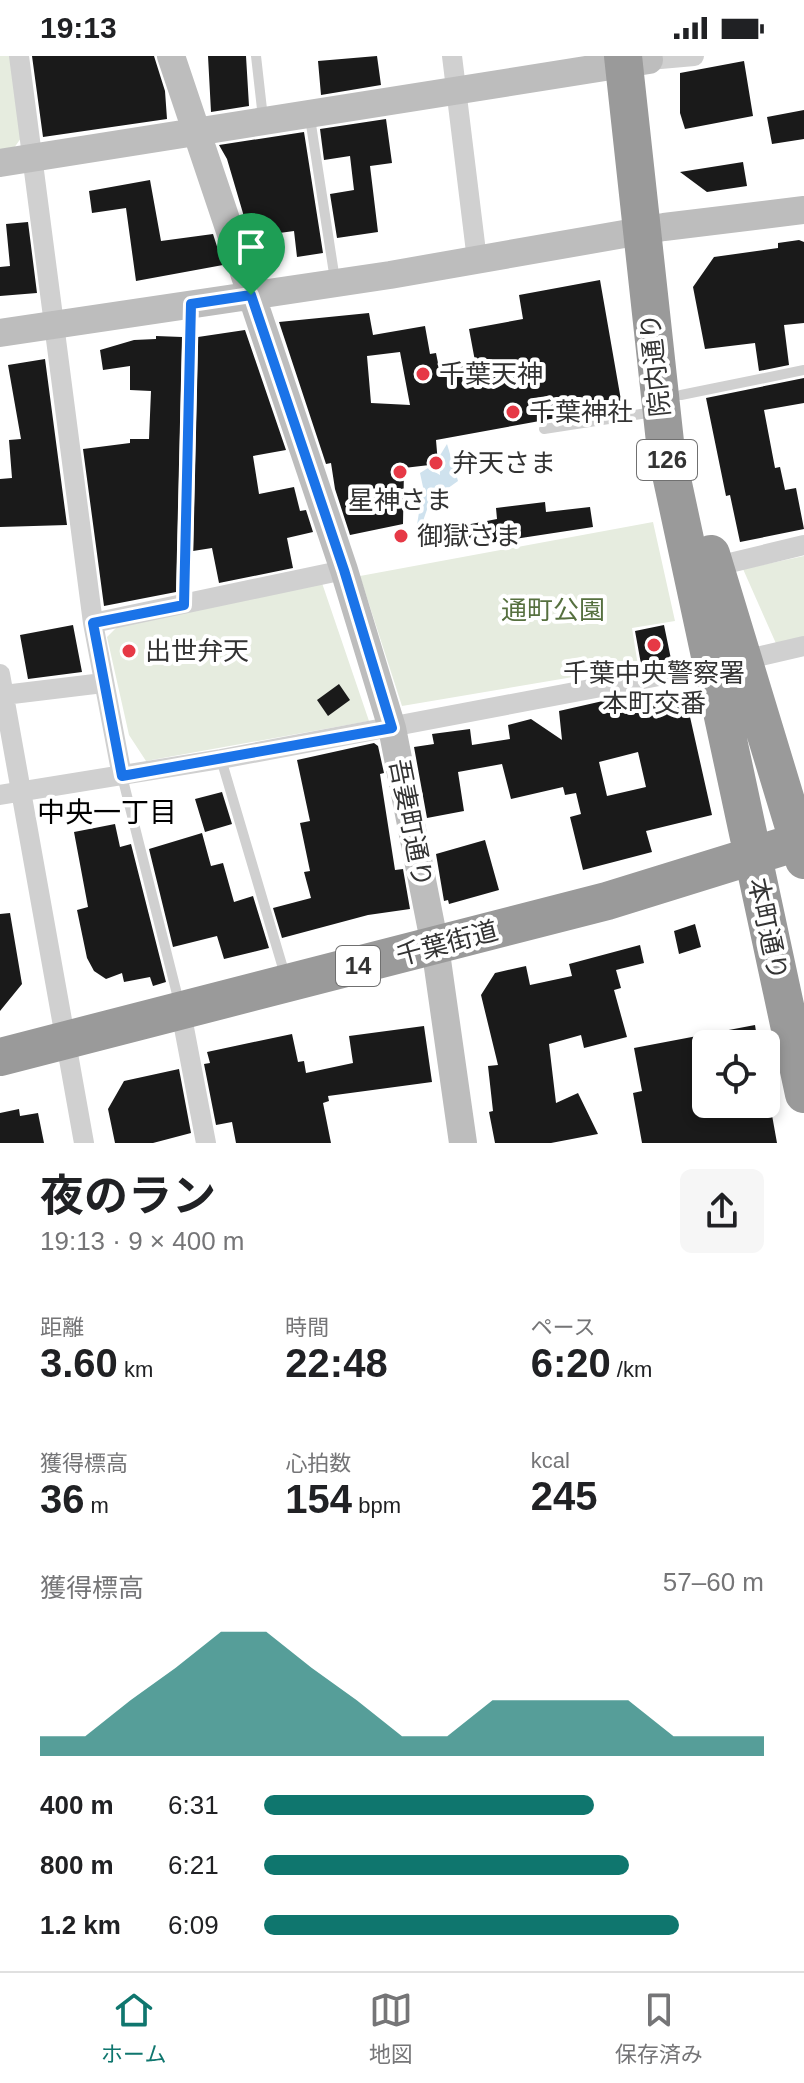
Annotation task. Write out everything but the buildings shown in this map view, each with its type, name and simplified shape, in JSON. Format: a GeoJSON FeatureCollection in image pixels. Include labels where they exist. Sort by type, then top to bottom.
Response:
{"type":"FeatureCollection","features":[{"type":"Feature","properties":{"kind":"highway","name":"院内通り"},"geometry":{"type":"LineString","coordinates":[[636,59],[670,403],[728,663],[802,847]]}},
{"type":"Feature","properties":{"kind":"highway","name":"院内通り"},"geometry":{"type":"LineString","coordinates":[[670,403],[713,567],[753,858]]}},
{"type":"Feature","properties":{"kind":"highway","name":"千葉街道"},"geometry":{"type":"LineString","coordinates":[[0,1057],[435,946],[802,847]]}},
{"type":"Feature","properties":{"kind":"highway","name":"本町通り"},"geometry":{"type":"LineString","coordinates":[[753,858],[804,1094]]}},
{"type":"Feature","properties":{"kind":"street"},"geometry":{"type":"LineString","coordinates":[[19,56],[93,623],[122,776]]}},
{"type":"Feature","properties":{"kind":"street","name":"吾妻町通り"},"geometry":{"type":"LineString","coordinates":[[171,56],[344,570],[392,728],[435,946],[463,1143]]}},
{"type":"Feature","properties":{"kind":"street"},"geometry":{"type":"LineString","coordinates":[[452,56],[454,94],[477,260]]}},
{"type":"Feature","properties":{"kind":"street"},"geometry":{"type":"LineString","coordinates":[[0,163],[454,94],[636,59],[694,56]]}},
{"type":"Feature","properties":{"kind":"street"},"geometry":{"type":"LineString","coordinates":[[0,333],[336,283],[653,229],[804,210]]}},
{"type":"Feature","properties":{"kind":"street"},"geometry":{"type":"LineString","coordinates":[[713,567],[804,545]]}},
{"type":"Feature","properties":{"kind":"street"},"geometry":{"type":"LineString","coordinates":[[93,623],[344,570]]}},
{"type":"Feature","properties":{"kind":"street"},"geometry":{"type":"LineString","coordinates":[[0,795],[392,728],[804,646]]}},
{"type":"Feature","properties":{"kind":"street"},"geometry":{"type":"LineString","coordinates":[[84,1143],[2,684],[103,683]]}},
{"type":"Feature","properties":{"kind":"street"},"geometry":{"type":"LineString","coordinates":[[181,1012],[206,1143]]}},
{"type":"Feature","properties":{"kind":"lane"},"geometry":{"type":"LineString","coordinates":[[256,56],[263,123]]}},
{"type":"Feature","properties":{"kind":"lane"},"geometry":{"type":"LineString","coordinates":[[309,116],[336,283]]}},
{"type":"Feature","properties":{"kind":"lane"},"geometry":{"type":"LineString","coordinates":[[184,605],[191,304]]}},
{"type":"Feature","properties":{"kind":"lane"},"geometry":{"type":"LineString","coordinates":[[544,429],[670,403],[804,370]]}},
{"type":"Feature","properties":{"kind":"lane"},"geometry":{"type":"LineString","coordinates":[[221,759],[288,984]]}},
{"type":"Feature","properties":{"kind":"lane"},"geometry":{"type":"LineString","coordinates":[[122,776],[181,1012]]}},
{"type":"Feature","properties":{"kind":"green space"},"geometry":{"type":"Polygon","coordinates":[[[0,56],[11,56],[21,138],[14,148],[0,150],[0,56]]]}},
{"type":"Feature","properties":{"kind":"green space","name":"通町公園"},"geometry":{"type":"Polygon","coordinates":[[[653,522],[675,621],[632,628],[638,666],[402,706],[360,576],[653,522]]]}},
{"type":"Feature","properties":{"kind":"green space"},"geometry":{"type":"Polygon","coordinates":[[[804,556],[804,642],[778,648],[743,569],[804,556]]]}},
{"type":"Feature","properties":{"kind":"green space"},"geometry":{"type":"Polygon","coordinates":[[[322,583],[369,721],[146,761],[129,735],[107,637],[117,627],[322,583]]]}},
{"type":"Feature","properties":{"kind":"water"},"geometry":{"type":"Polygon","coordinates":[[[447,444],[458,481],[430,501],[423,521],[417,525],[423,487],[420,473],[428,468],[440,475],[439,457],[447,444]]]}},
{"type":"Feature","properties":{"kind":"place","name":"千葉天神"},"geometry":{"type":"Point","coordinates":[423,374]}},
{"type":"Feature","properties":{"kind":"place","name":"千葉神社"},"geometry":{"type":"Point","coordinates":[513,412]}},
{"type":"Feature","properties":{"kind":"place","name":"弁天さま"},"geometry":{"type":"Point","coordinates":[436,463]}},
{"type":"Feature","properties":{"kind":"place","name":"星神さま"},"geometry":{"type":"Point","coordinates":[400,472]}},
{"type":"Feature","properties":{"kind":"place","name":"御獄さま"},"geometry":{"type":"Point","coordinates":[401,536]}},
{"type":"Feature","properties":{"kind":"place","name":"千葉中央警察署 本町交番"},"geometry":{"type":"Point","coordinates":[654,645]}},
{"type":"Feature","properties":{"kind":"place","name":"出世弁天"},"geometry":{"type":"Point","coordinates":[129,651]}},
{"type":"Feature","properties":{"kind":"district","name":"中央一丁目"},"geometry":{"type":"Point","coordinates":[107,812]}},
{"type":"Feature","properties":{"kind":"route"},"geometry":{"type":"LineString","coordinates":[[251,295],[344,570],[392,728],[122,776],[93,623],[184,605],[191,304],[251,295]]}}]}
